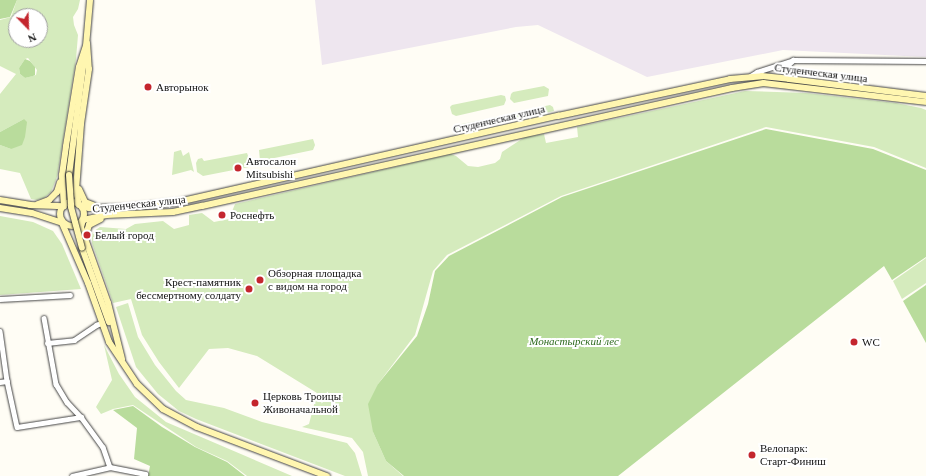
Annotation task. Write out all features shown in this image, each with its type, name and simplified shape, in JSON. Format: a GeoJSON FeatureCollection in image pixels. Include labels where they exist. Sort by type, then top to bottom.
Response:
{"type":"FeatureCollection","features":[{"type":"Feature","properties":{"kind":"main road"},"geometry":{"type":"LineString","coordinates":[[90,0],[87,43],[69,175],[71,207],[82,248],[128,372],[149,396],[163,409],[178,418],[197,427],[327,476]]}},
{"type":"Feature","properties":{"kind":"main road"},"geometry":{"type":"LineString","coordinates":[[87,43],[89,69],[81,124],[76,191],[79,205],[83,210],[81,227],[108,304],[122,359]]}},
{"type":"Feature","properties":{"kind":"main road"},"geometry":{"type":"LineString","coordinates":[[30,205],[42,203],[54,196],[57,192],[62,175],[79,67],[87,43]]}},
{"type":"Feature","properties":{"kind":"main road","name":"Студенческая улица"},"geometry":{"type":"LineString","coordinates":[[79,205],[89,208],[150,206],[178,202],[730,79],[749,77],[789,78],[926,96]]}},
{"type":"Feature","properties":{"kind":"main road","name":"Студенческая улица"},"geometry":{"type":"LineString","coordinates":[[83,220],[106,215],[150,214],[208,205],[732,88],[764,83],[926,102]]}},
{"type":"Feature","properties":{"kind":"main road"},"geometry":{"type":"LineString","coordinates":[[77,163],[81,196],[90,205],[106,207]]}},
{"type":"Feature","properties":{"kind":"main road"},"geometry":{"type":"LineString","coordinates":[[62,175],[64,206],[59,214],[88,283],[109,342],[122,359]]}},
{"type":"Feature","properties":{"kind":"main road"},"geometry":{"type":"LineString","coordinates":[[0,200],[30,205],[64,206],[74,203],[79,205]]}},
{"type":"Feature","properties":{"kind":"main road"},"geometry":{"type":"LineString","coordinates":[[150,206],[150,214]]}},
{"type":"Feature","properties":{"kind":"main road"},"geometry":{"type":"LineString","coordinates":[[0,208],[32,213],[73,226],[83,220]]}},
{"type":"Feature","properties":{"kind":"main road"},"geometry":{"type":"LineString","coordinates":[[85,240],[86,231],[89,225],[106,215]]}},
{"type":"Feature","properties":{"kind":"street"},"geometry":{"type":"LineString","coordinates":[[749,77],[757,72],[793,60],[926,61]]}},
{"type":"Feature","properties":{"kind":"street"},"geometry":{"type":"LineString","coordinates":[[789,78],[787,74],[788,65],[793,60]]}},
{"type":"Feature","properties":{"kind":"street"},"geometry":{"type":"LineString","coordinates":[[0,299],[70,295]]}},
{"type":"Feature","properties":{"kind":"street"},"geometry":{"type":"LineString","coordinates":[[44,318],[47,343],[56,384],[67,402],[81,417],[103,447],[110,467]]}},
{"type":"Feature","properties":{"kind":"street"},"geometry":{"type":"LineString","coordinates":[[47,343],[74,340],[96,325],[102,323]]}},
{"type":"Feature","properties":{"kind":"street"},"geometry":{"type":"LineString","coordinates":[[0,331],[7,381],[17,427],[81,417]]}},
{"type":"Feature","properties":{"kind":"street"},"geometry":{"type":"LineString","coordinates":[[0,382],[7,381]]}},
{"type":"Feature","properties":{"kind":"street"},"geometry":{"type":"LineString","coordinates":[[72,476],[110,467],[145,474]]}},
{"type":"Feature","properties":{"kind":"shaded area"},"geometry":{"type":"Polygon","coordinates":[[[315,0],[926,0],[926,57],[783,50],[647,77],[538,25],[516,27],[322,65],[315,0]]]}},
{"type":"Feature","properties":{"kind":"green space"},"geometry":{"type":"Polygon","coordinates":[[[0,0],[17,0],[14,8],[8,8],[8,17],[0,19],[0,0]]]}},
{"type":"Feature","properties":{"kind":"green space"},"geometry":{"type":"Polygon","coordinates":[[[17,0],[80,0],[78,9],[73,17],[78,35],[76,59],[57,177],[51,192],[44,198],[37,200],[31,199],[20,173],[0,169],[0,145],[11,149],[24,119],[0,132],[0,94],[16,74],[0,66],[0,20],[8,18],[8,48],[48,48],[48,8],[14,8],[17,0]],[[28,58],[25,59],[19,68],[20,74],[25,78],[36,75],[37,70],[28,58]]]}},
{"type":"Feature","properties":{"kind":"green space"},"geometry":{"type":"Polygon","coordinates":[[[25,59],[30,61],[35,67],[35,75],[25,78],[20,74],[19,68],[25,59]]]}},
{"type":"Feature","properties":{"kind":"green space"},"geometry":{"type":"Polygon","coordinates":[[[544,86],[549,89],[548,96],[514,103],[510,99],[513,92],[544,86]]]}},
{"type":"Feature","properties":{"kind":"green space"},"geometry":{"type":"Polygon","coordinates":[[[745,91],[806,93],[896,103],[926,110],[926,168],[874,147],[766,127],[561,196],[447,255],[433,271],[415,335],[378,384],[373,432],[386,461],[403,476],[368,476],[363,452],[352,438],[302,427],[309,424],[317,393],[257,356],[228,348],[209,349],[179,388],[159,362],[142,335],[131,299],[113,303],[92,243],[92,234],[100,227],[126,229],[135,224],[163,221],[174,229],[189,225],[189,215],[202,213],[214,222],[229,219],[235,204],[451,154],[456,156],[468,166],[478,167],[495,163],[500,159],[502,152],[525,137],[544,134],[546,143],[578,137],[577,127],[745,91]]]}},
{"type":"Feature","properties":{"kind":"green space"},"geometry":{"type":"Polygon","coordinates":[[[501,95],[505,96],[506,100],[504,105],[456,116],[452,114],[450,107],[452,105],[501,95]]]}},
{"type":"Feature","properties":{"kind":"green space"},"geometry":{"type":"Polygon","coordinates":[[[550,105],[553,107],[554,111],[515,120],[514,117],[517,112],[550,105]]]}},
{"type":"Feature","properties":{"kind":"green space"},"geometry":{"type":"Polygon","coordinates":[[[506,115],[510,118],[510,121],[456,131],[457,125],[506,115]]]}},
{"type":"Feature","properties":{"kind":"green space"},"geometry":{"type":"Polygon","coordinates":[[[24,119],[27,122],[25,137],[22,145],[11,149],[0,145],[0,132],[24,119]]]}},
{"type":"Feature","properties":{"kind":"green space","name":"Монастырский лес"},"geometry":{"type":"Polygon","coordinates":[[[766,129],[873,149],[926,170],[926,257],[892,280],[884,266],[618,476],[404,476],[386,461],[373,432],[368,404],[378,384],[417,336],[428,304],[435,271],[449,256],[562,197],[766,129]]]}},
{"type":"Feature","properties":{"kind":"green space"},"geometry":{"type":"Polygon","coordinates":[[[313,139],[315,145],[313,150],[260,161],[259,150],[313,139]]]}},
{"type":"Feature","properties":{"kind":"green space"},"geometry":{"type":"Polygon","coordinates":[[[181,150],[183,156],[189,152],[194,172],[191,170],[172,175],[174,152],[181,150]]]}},
{"type":"Feature","properties":{"kind":"green space"},"geometry":{"type":"Polygon","coordinates":[[[247,153],[251,164],[249,167],[203,176],[197,172],[196,163],[198,159],[202,158],[204,161],[247,153]]]}},
{"type":"Feature","properties":{"kind":"green space"},"geometry":{"type":"Polygon","coordinates":[[[0,216],[33,222],[53,231],[62,244],[81,289],[0,295],[0,216]]]}},
{"type":"Feature","properties":{"kind":"green space"},"geometry":{"type":"Polygon","coordinates":[[[926,258],[926,283],[902,299],[893,281],[926,258]]]}},
{"type":"Feature","properties":{"kind":"green space"},"geometry":{"type":"Polygon","coordinates":[[[926,285],[926,343],[903,301],[926,285]]]}},
{"type":"Feature","properties":{"kind":"green space"},"geometry":{"type":"Polygon","coordinates":[[[128,303],[138,337],[155,365],[176,391],[186,400],[224,408],[262,422],[347,443],[355,453],[362,476],[345,476],[196,419],[179,411],[158,394],[136,367],[116,307],[128,303]]]}},
{"type":"Feature","properties":{"kind":"green space"},"geometry":{"type":"Polygon","coordinates":[[[104,345],[119,374],[135,397],[166,422],[292,476],[247,476],[227,461],[196,447],[133,405],[113,409],[101,414],[96,407],[112,380],[104,345]]]}},
{"type":"Feature","properties":{"kind":"green space"},"geometry":{"type":"Polygon","coordinates":[[[133,406],[162,427],[195,447],[227,462],[245,476],[148,476],[150,466],[134,459],[137,428],[113,410],[133,406]]]}},
{"type":"Feature","properties":{"kind":"place","name":"Авторынок"},"geometry":{"type":"Point","coordinates":[148,87]}},
{"type":"Feature","properties":{"kind":"place","name":"Автосалон Mitsubishi"},"geometry":{"type":"Point","coordinates":[238,168]}},
{"type":"Feature","properties":{"kind":"place","name":"Роснефть"},"geometry":{"type":"Point","coordinates":[222,215]}},
{"type":"Feature","properties":{"kind":"place","name":"Белый город"},"geometry":{"type":"Point","coordinates":[87,235]}},
{"type":"Feature","properties":{"kind":"place","name":"Обзорная площадка с видом на город"},"geometry":{"type":"Point","coordinates":[260,280]}},
{"type":"Feature","properties":{"kind":"place","name":"Крест-памятник бессмертному солдату"},"geometry":{"type":"Point","coordinates":[249,289]}},
{"type":"Feature","properties":{"kind":"place","name":"WC"},"geometry":{"type":"Point","coordinates":[854,342]}},
{"type":"Feature","properties":{"kind":"place","name":"Церковь Троицы Живоначальной"},"geometry":{"type":"Point","coordinates":[255,403]}},
{"type":"Feature","properties":{"kind":"place","name":"Велопарк: Старт-Финиш"},"geometry":{"type":"Point","coordinates":[752,455]}}]}
